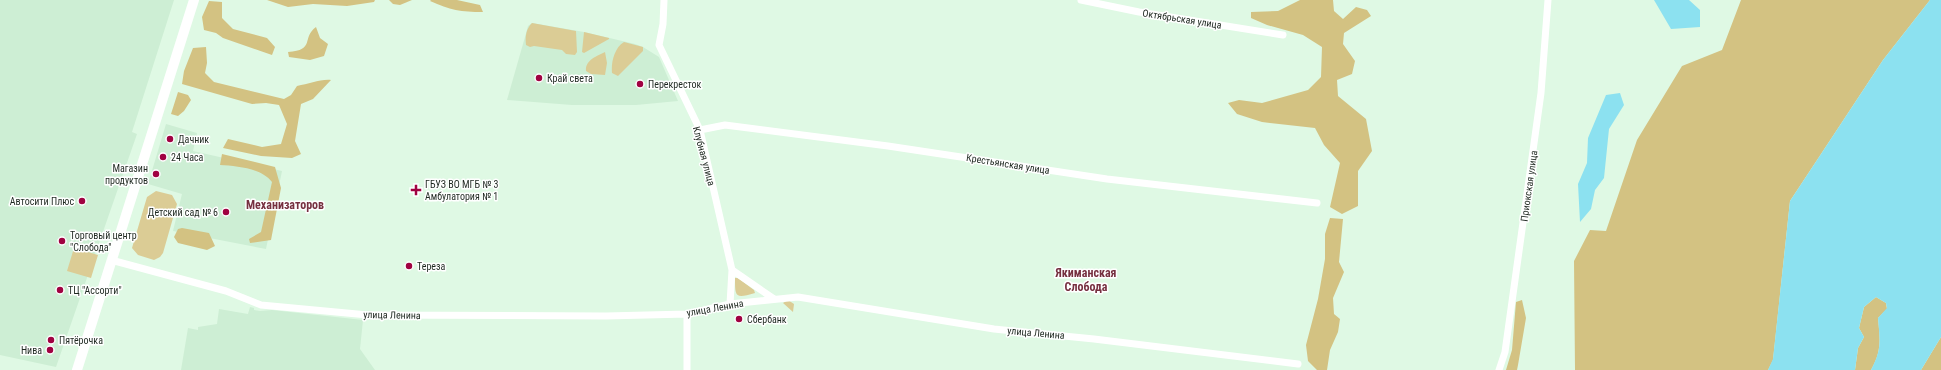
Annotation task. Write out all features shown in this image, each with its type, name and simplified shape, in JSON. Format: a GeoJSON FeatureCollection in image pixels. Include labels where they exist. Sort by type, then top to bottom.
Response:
{"type":"FeatureCollection","features":[{"type":"Feature","properties":{"kind":"main road"},"geometry":{"type":"LineString","coordinates":[[77,370],[194,0]]}},
{"type":"Feature","properties":{"kind":"street","name":"Клубная улица"},"geometry":{"type":"LineString","coordinates":[[664,0],[663,24],[659,45],[700,130],[732,270],[730,304]]}},
{"type":"Feature","properties":{"kind":"street","name":"Октябрьская улица"},"geometry":{"type":"LineString","coordinates":[[1081,0],[1139,12],[1283,35]]}},
{"type":"Feature","properties":{"kind":"street","name":"Приокская улица"},"geometry":{"type":"LineString","coordinates":[[1498,370],[1505,352],[1542,93],[1548,0]]}},
{"type":"Feature","properties":{"kind":"street","name":"Крестьянская улица"},"geometry":{"type":"LineString","coordinates":[[700,130],[725,125],[888,146],[1107,179],[1317,203]]}},
{"type":"Feature","properties":{"kind":"street","name":"улица Ленина"},"geometry":{"type":"LineString","coordinates":[[111,260],[226,291],[261,305],[368,315],[606,316],[687,314],[730,304],[798,297],[994,330],[1094,339],[1298,364]]}},
{"type":"Feature","properties":{"kind":"street"},"geometry":{"type":"LineString","coordinates":[[732,270],[774,300]]}},
{"type":"Feature","properties":{"kind":"street"},"geometry":{"type":"LineString","coordinates":[[687,314],[687,370]]}},
{"type":"Feature","properties":{"kind":"shaded area"},"geometry":{"type":"Polygon","coordinates":[[[0,0],[174,0],[132,132],[137,134],[56,367],[0,355],[0,0]]]}},
{"type":"Feature","properties":{"kind":"shaded area"},"geometry":{"type":"Polygon","coordinates":[[[267,0],[375,0],[374,2],[347,6],[313,4],[288,7],[267,0]]]}},
{"type":"Feature","properties":{"kind":"shaded area"},"geometry":{"type":"Polygon","coordinates":[[[389,0],[412,0],[400,5],[393,4],[389,0]]]}},
{"type":"Feature","properties":{"kind":"shaded area"},"geometry":{"type":"Polygon","coordinates":[[[457,0],[480,5],[483,12],[456,10],[437,4],[430,1],[457,0]]]}},
{"type":"Feature","properties":{"kind":"shaded area"},"geometry":{"type":"Polygon","coordinates":[[[1300,0],[1333,0],[1334,11],[1343,19],[1356,7],[1367,10],[1371,16],[1344,33],[1343,44],[1355,61],[1352,74],[1337,80],[1338,96],[1366,119],[1372,151],[1358,171],[1358,206],[1342,214],[1330,207],[1340,163],[1324,145],[1315,128],[1262,122],[1237,114],[1228,103],[1239,100],[1262,103],[1308,90],[1321,77],[1322,47],[1303,35],[1267,25],[1251,18],[1251,12],[1278,11],[1300,0]]]}},
{"type":"Feature","properties":{"kind":"shaded area"},"geometry":{"type":"Polygon","coordinates":[[[1741,0],[1930,0],[1883,60],[1790,201],[1773,360],[1768,370],[1575,370],[1574,261],[1590,230],[1606,231],[1637,140],[1682,66],[1722,50],[1741,0]]]}},
{"type":"Feature","properties":{"kind":"shaded area"},"geometry":{"type":"Polygon","coordinates":[[[209,1],[222,2],[222,18],[233,29],[267,38],[275,47],[272,55],[223,38],[216,33],[204,30],[202,17],[209,1]]]}},
{"type":"Feature","properties":{"kind":"shaded area"},"geometry":{"type":"Polygon","coordinates":[[[532,23],[584,32],[643,47],[659,57],[678,101],[636,105],[572,105],[507,100],[528,26],[532,23]]]}},
{"type":"Feature","properties":{"kind":"shaded area"},"geometry":{"type":"Polygon","coordinates":[[[532,23],[576,31],[577,52],[575,55],[566,54],[562,50],[534,46],[530,47],[526,45],[526,33],[532,23]]]}},
{"type":"Feature","properties":{"kind":"shaded area"},"geometry":{"type":"Polygon","coordinates":[[[316,27],[320,38],[328,44],[324,56],[310,60],[289,57],[288,52],[297,51],[305,46],[309,35],[316,27]]]}},
{"type":"Feature","properties":{"kind":"shaded area"},"geometry":{"type":"Polygon","coordinates":[[[584,32],[609,39],[584,53],[582,52],[584,32]]]}},
{"type":"Feature","properties":{"kind":"shaded area"},"geometry":{"type":"Polygon","coordinates":[[[624,42],[643,47],[643,51],[618,76],[612,73],[612,65],[618,48],[624,42]]]}},
{"type":"Feature","properties":{"kind":"shaded area"},"geometry":{"type":"Polygon","coordinates":[[[206,47],[207,63],[205,73],[214,82],[284,99],[291,95],[297,86],[331,80],[313,99],[301,104],[295,141],[301,154],[292,158],[261,156],[223,148],[228,139],[262,147],[281,144],[287,124],[279,105],[266,103],[252,104],[182,84],[184,71],[193,48],[206,47]]]}},
{"type":"Feature","properties":{"kind":"shaded area"},"geometry":{"type":"Polygon","coordinates":[[[605,52],[607,63],[605,75],[591,74],[586,71],[589,61],[605,52]]]}},
{"type":"Feature","properties":{"kind":"shaded area"},"geometry":{"type":"Polygon","coordinates":[[[178,92],[188,95],[191,100],[184,111],[178,116],[171,114],[178,92]]]}},
{"type":"Feature","properties":{"kind":"shaded area","name":"Детский сад № 6"},"geometry":{"type":"Polygon","coordinates":[[[166,124],[197,133],[193,151],[282,171],[266,249],[173,231],[182,194],[148,184],[166,124]]]}},
{"type":"Feature","properties":{"kind":"shaded area"},"geometry":{"type":"Polygon","coordinates":[[[222,154],[275,167],[281,188],[271,240],[250,243],[249,239],[261,232],[272,182],[267,177],[255,171],[241,167],[220,165],[222,154]]]}},
{"type":"Feature","properties":{"kind":"shaded area"},"geometry":{"type":"Polygon","coordinates":[[[156,191],[172,195],[177,204],[163,253],[160,257],[154,260],[138,255],[132,248],[147,197],[156,191]]]}},
{"type":"Feature","properties":{"kind":"shaded area"},"geometry":{"type":"Polygon","coordinates":[[[1330,218],[1343,219],[1339,262],[1344,272],[1333,298],[1334,314],[1340,319],[1338,332],[1330,350],[1327,370],[1317,370],[1308,361],[1306,345],[1318,299],[1325,259],[1325,234],[1330,218]]]}},
{"type":"Feature","properties":{"kind":"shaded area"},"geometry":{"type":"Polygon","coordinates":[[[182,228],[209,233],[215,246],[207,250],[178,243],[174,237],[178,229],[182,228]]]}},
{"type":"Feature","properties":{"kind":"shaded area"},"geometry":{"type":"Polygon","coordinates":[[[74,248],[98,255],[91,278],[67,271],[74,248]]]}},
{"type":"Feature","properties":{"kind":"shaded area"},"geometry":{"type":"Polygon","coordinates":[[[735,278],[738,278],[754,290],[755,293],[743,296],[738,295],[735,289],[735,278]]]}},
{"type":"Feature","properties":{"kind":"shaded area"},"geometry":{"type":"Polygon","coordinates":[[[1876,297],[1886,303],[1887,309],[1878,318],[1880,339],[1879,351],[1871,370],[1855,370],[1858,348],[1864,337],[1859,328],[1864,307],[1876,297]]]}},
{"type":"Feature","properties":{"kind":"shaded area"},"geometry":{"type":"Polygon","coordinates":[[[788,300],[794,304],[793,312],[783,303],[788,300]]]}},
{"type":"Feature","properties":{"kind":"shaded area"},"geometry":{"type":"Polygon","coordinates":[[[1522,300],[1526,318],[1517,370],[1506,370],[1512,350],[1516,302],[1522,300]]]}},
{"type":"Feature","properties":{"kind":"shaded area"},"geometry":{"type":"Polygon","coordinates":[[[250,307],[254,308],[254,310],[260,311],[272,310],[363,320],[360,349],[375,370],[181,370],[188,328],[198,330],[198,327],[217,324],[219,309],[248,314],[250,307]]]}},
{"type":"Feature","properties":{"kind":"shaded area"},"geometry":{"type":"Polygon","coordinates":[[[1941,337],[1941,370],[1921,370],[1941,337]]]}},
{"type":"Feature","properties":{"kind":"water"},"geometry":{"type":"Polygon","coordinates":[[[1654,0],[1689,0],[1700,10],[1700,27],[1671,29],[1654,0]]]}},
{"type":"Feature","properties":{"kind":"water"},"geometry":{"type":"Polygon","coordinates":[[[1930,0],[1941,0],[1941,337],[1921,370],[1871,370],[1879,351],[1878,318],[1887,308],[1886,303],[1876,297],[1864,307],[1859,328],[1864,337],[1858,348],[1855,370],[1768,370],[1773,359],[1790,201],[1883,60],[1930,0]]]}},
{"type":"Feature","properties":{"kind":"water"},"geometry":{"type":"Polygon","coordinates":[[[1620,93],[1624,105],[1609,129],[1604,178],[1595,190],[1591,209],[1580,222],[1578,184],[1587,163],[1588,138],[1606,95],[1620,93]]]}},
{"type":"Feature","properties":{"kind":"place","name":"Край света"},"geometry":{"type":"Point","coordinates":[539,78]}},
{"type":"Feature","properties":{"kind":"place","name":"Перекресток"},"geometry":{"type":"Point","coordinates":[640,84]}},
{"type":"Feature","properties":{"kind":"place","name":"Дачник"},"geometry":{"type":"Point","coordinates":[170,139]}},
{"type":"Feature","properties":{"kind":"place","name":"24 Часа"},"geometry":{"type":"Point","coordinates":[163,157]}},
{"type":"Feature","properties":{"kind":"place","name":"Магазин продуктов"},"geometry":{"type":"Point","coordinates":[156,174]}},
{"type":"Feature","properties":{"kind":"place","name":"ГБУЗ ВО МГБ № 3 Амбулатория № 1"},"geometry":{"type":"Point","coordinates":[416,190]}},
{"type":"Feature","properties":{"kind":"place","name":"Автосити Плюс"},"geometry":{"type":"Point","coordinates":[82,201]}},
{"type":"Feature","properties":{"kind":"place","name":"Детский сад № 6"},"geometry":{"type":"Point","coordinates":[226,212]}},
{"type":"Feature","properties":{"kind":"place","name":"Торговый центр \"Слобода\""},"geometry":{"type":"Point","coordinates":[62,241]}},
{"type":"Feature","properties":{"kind":"place","name":"Тереза"},"geometry":{"type":"Point","coordinates":[409,266]}},
{"type":"Feature","properties":{"kind":"place","name":"ТЦ \"Ассорти\""},"geometry":{"type":"Point","coordinates":[60,290]}},
{"type":"Feature","properties":{"kind":"place","name":"Сбербанк"},"geometry":{"type":"Point","coordinates":[739,319]}},
{"type":"Feature","properties":{"kind":"place","name":"Пятёрочка"},"geometry":{"type":"Point","coordinates":[51,340]}},
{"type":"Feature","properties":{"kind":"place","name":"Нива"},"geometry":{"type":"Point","coordinates":[50,350]}},
{"type":"Feature","properties":{"kind":"district","name":"Механизаторов"},"geometry":{"type":"Point","coordinates":[285,205]}},
{"type":"Feature","properties":{"kind":"district","name":"Якиманская Слобода"},"geometry":{"type":"Point","coordinates":[1086,280]}}]}
